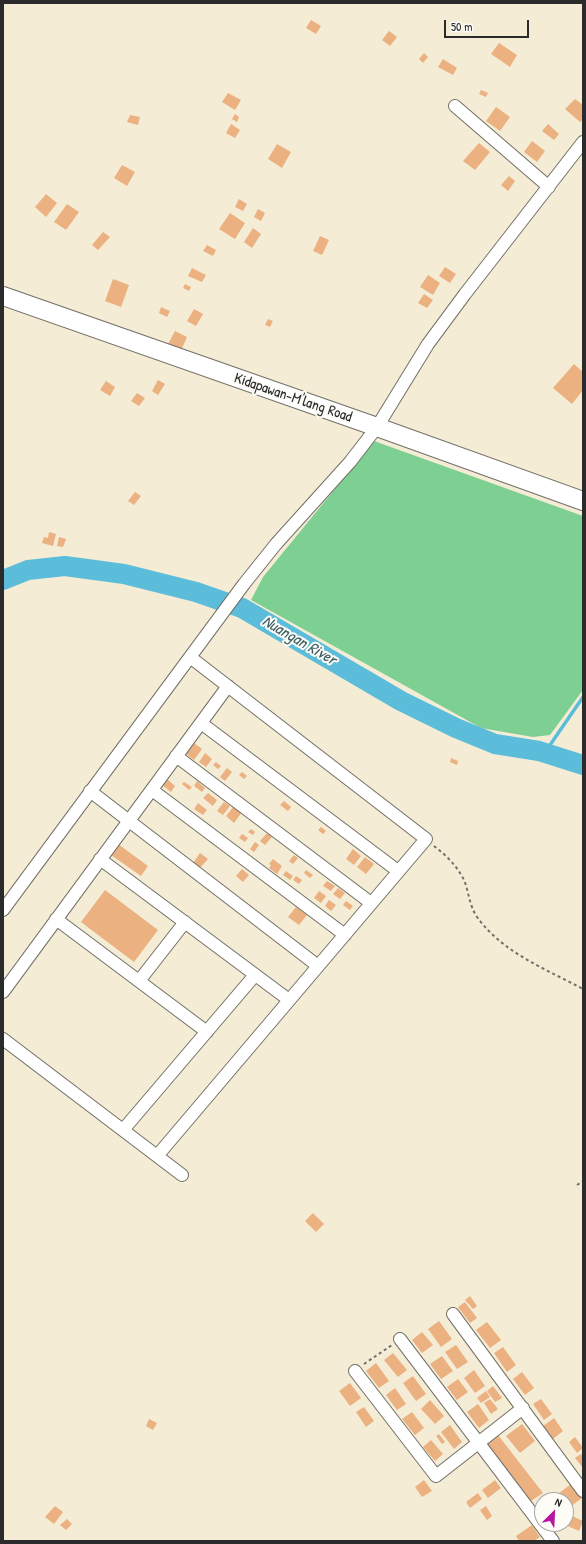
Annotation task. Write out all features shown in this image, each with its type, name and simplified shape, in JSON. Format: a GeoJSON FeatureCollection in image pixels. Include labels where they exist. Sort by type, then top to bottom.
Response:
{"type":"FeatureCollection","features":[{"type":"Feature","properties":{"kind":"main road","name":"Kidapawan-M'lang Road"},"geometry":{"type":"LineString","coordinates":[[3,296],[583,501]]}},
{"type":"Feature","properties":{"kind":"street"},"geometry":{"type":"LineString","coordinates":[[455,106],[549,187]]}},
{"type":"Feature","properties":{"kind":"street"},"geometry":{"type":"LineString","coordinates":[[3,910],[244,584],[276,544],[350,462],[377,427],[428,344],[583,142]]}},
{"type":"Feature","properties":{"kind":"street"},"geometry":{"type":"LineString","coordinates":[[157,1156],[426,839],[190,657]]}},
{"type":"Feature","properties":{"kind":"street"},"geometry":{"type":"LineString","coordinates":[[3,992],[228,686]]}},
{"type":"Feature","properties":{"kind":"street"},"geometry":{"type":"LineString","coordinates":[[201,723],[398,871]]}},
{"type":"Feature","properties":{"kind":"street"},"geometry":{"type":"LineString","coordinates":[[176,756],[371,903]]}},
{"type":"Feature","properties":{"kind":"street"},"geometry":{"type":"LineString","coordinates":[[152,790],[344,934]]}},
{"type":"Feature","properties":{"kind":"street"},"geometry":{"type":"LineString","coordinates":[[90,792],[318,966]]}},
{"type":"Feature","properties":{"kind":"street"},"geometry":{"type":"LineString","coordinates":[[100,859],[289,1000]]}},
{"type":"Feature","properties":{"kind":"street"},"geometry":{"type":"LineString","coordinates":[[56,919],[207,1032]]}},
{"type":"Feature","properties":{"kind":"street"},"geometry":{"type":"LineString","coordinates":[[139,981],[185,922]]}},
{"type":"Feature","properties":{"kind":"street"},"geometry":{"type":"LineString","coordinates":[[123,1130],[255,975]]}},
{"type":"Feature","properties":{"kind":"street"},"geometry":{"type":"LineString","coordinates":[[3,1039],[182,1175]]}},
{"type":"Feature","properties":{"kind":"street"},"geometry":{"type":"LineString","coordinates":[[453,1314],[583,1491]]}},
{"type":"Feature","properties":{"kind":"street"},"geometry":{"type":"LineString","coordinates":[[400,1339],[553,1541]]}},
{"type":"Feature","properties":{"kind":"street"},"geometry":{"type":"LineString","coordinates":[[355,1371],[436,1476],[523,1408]]}},
{"type":"Feature","properties":{"kind":"path"},"geometry":{"type":"LineString","coordinates":[[426,839],[455,866],[464,881],[468,897],[477,917],[495,937],[520,956],[583,989]]}},
{"type":"Feature","properties":{"kind":"path"},"geometry":{"type":"LineString","coordinates":[[578,1185],[583,1181]]}},
{"type":"Feature","properties":{"kind":"path"},"geometry":{"type":"LineString","coordinates":[[355,1371],[400,1339]]}},
{"type":"Feature","properties":{"kind":"green space"},"geometry":{"type":"Polygon","coordinates":[[[374,441],[583,516],[583,690],[550,735],[533,737],[481,728],[251,600],[263,577],[374,441]]]}},
{"type":"Feature","properties":{"kind":"building"},"geometry":{"type":"Polygon","coordinates":[[[311,20],[321,26],[316,34],[306,28],[311,20]]]}},
{"type":"Feature","properties":{"kind":"building"},"geometry":{"type":"Polygon","coordinates":[[[389,31],[397,37],[390,46],[382,40],[389,31]]]}},
{"type":"Feature","properties":{"kind":"building"},"geometry":{"type":"Polygon","coordinates":[[[499,43],[517,55],[510,67],[491,54],[499,43]]]}},
{"type":"Feature","properties":{"kind":"building"},"geometry":{"type":"Polygon","coordinates":[[[424,53],[428,57],[423,63],[419,59],[424,53]]]}},
{"type":"Feature","properties":{"kind":"building"},"geometry":{"type":"Polygon","coordinates":[[[443,59],[457,68],[453,75],[438,67],[443,59]]]}},
{"type":"Feature","properties":{"kind":"building"},"geometry":{"type":"Polygon","coordinates":[[[481,90],[488,93],[486,97],[479,94],[481,90]]]}},
{"type":"Feature","properties":{"kind":"building"},"geometry":{"type":"Polygon","coordinates":[[[228,93],[241,100],[235,110],[222,102],[228,93]]]}},
{"type":"Feature","properties":{"kind":"building"},"geometry":{"type":"Polygon","coordinates":[[[575,99],[583,105],[583,119],[580,122],[565,109],[575,99]]]}},
{"type":"Feature","properties":{"kind":"building"},"geometry":{"type":"Polygon","coordinates":[[[496,107],[510,117],[500,131],[486,121],[496,107]]]}},
{"type":"Feature","properties":{"kind":"building"},"geometry":{"type":"Polygon","coordinates":[[[235,114],[239,117],[237,122],[232,119],[235,114]]]}},
{"type":"Feature","properties":{"kind":"building"},"geometry":{"type":"Polygon","coordinates":[[[130,115],[140,117],[138,125],[127,122],[130,115]]]}},
{"type":"Feature","properties":{"kind":"building"},"geometry":{"type":"Polygon","coordinates":[[[231,124],[240,130],[235,138],[226,133],[231,124]]]}},
{"type":"Feature","properties":{"kind":"building"},"geometry":{"type":"Polygon","coordinates":[[[548,124],[559,134],[554,140],[542,131],[548,124]]]}},
{"type":"Feature","properties":{"kind":"building"},"geometry":{"type":"Polygon","coordinates":[[[532,141],[545,151],[537,162],[524,152],[532,141]]]}},
{"type":"Feature","properties":{"kind":"building"},"geometry":{"type":"Polygon","coordinates":[[[479,143],[490,152],[475,170],[463,161],[479,143]]]}},
{"type":"Feature","properties":{"kind":"building"},"geometry":{"type":"Polygon","coordinates":[[[277,144],[291,152],[282,168],[268,159],[277,144]]]}},
{"type":"Feature","properties":{"kind":"building"},"geometry":{"type":"Polygon","coordinates":[[[122,165],[135,172],[127,186],[114,178],[122,165]]]}},
{"type":"Feature","properties":{"kind":"building"},"geometry":{"type":"Polygon","coordinates":[[[509,176],[515,181],[508,191],[501,185],[509,176]]]}},
{"type":"Feature","properties":{"kind":"building"},"geometry":{"type":"Polygon","coordinates":[[[46,194],[57,203],[46,217],[35,207],[46,194]]]}},
{"type":"Feature","properties":{"kind":"building"},"geometry":{"type":"Polygon","coordinates":[[[239,199],[247,204],[243,211],[235,207],[239,199]]]}},
{"type":"Feature","properties":{"kind":"building"},"geometry":{"type":"Polygon","coordinates":[[[67,204],[79,212],[66,230],[54,222],[67,204]]]}},
{"type":"Feature","properties":{"kind":"building"},"geometry":{"type":"Polygon","coordinates":[[[258,209],[265,213],[261,221],[254,217],[258,209]]]}},
{"type":"Feature","properties":{"kind":"building"},"geometry":{"type":"Polygon","coordinates":[[[230,213],[245,223],[235,239],[219,229],[230,213]]]}},
{"type":"Feature","properties":{"kind":"building"},"geometry":{"type":"Polygon","coordinates":[[[253,228],[261,234],[252,248],[244,242],[253,228]]]}},
{"type":"Feature","properties":{"kind":"building"},"geometry":{"type":"Polygon","coordinates":[[[103,232],[110,237],[98,250],[92,245],[103,232]]]}},
{"type":"Feature","properties":{"kind":"building"},"geometry":{"type":"Polygon","coordinates":[[[320,236],[329,240],[322,255],[313,251],[320,236]]]}},
{"type":"Feature","properties":{"kind":"building"},"geometry":{"type":"Polygon","coordinates":[[[207,245],[216,250],[213,256],[203,251],[207,245]]]}},
{"type":"Feature","properties":{"kind":"building"},"geometry":{"type":"Polygon","coordinates":[[[445,267],[456,274],[450,283],[439,276],[445,267]]]}},
{"type":"Feature","properties":{"kind":"building"},"geometry":{"type":"Polygon","coordinates":[[[192,268],[206,275],[202,282],[188,276],[192,268]]]}},
{"type":"Feature","properties":{"kind":"building"},"geometry":{"type":"Polygon","coordinates":[[[428,275],[440,283],[433,295],[420,287],[428,275]]]}},
{"type":"Feature","properties":{"kind":"building"},"geometry":{"type":"Polygon","coordinates":[[[113,279],[129,285],[121,307],[105,301],[113,279]]]}},
{"type":"Feature","properties":{"kind":"building"},"geometry":{"type":"Polygon","coordinates":[[[185,284],[191,287],[189,291],[183,288],[185,284]]]}},
{"type":"Feature","properties":{"kind":"building"},"geometry":{"type":"Polygon","coordinates":[[[424,294],[433,300],[427,308],[418,303],[424,294]]]}},
{"type":"Feature","properties":{"kind":"building"},"geometry":{"type":"Polygon","coordinates":[[[161,307],[170,311],[167,317],[159,313],[161,307]]]}},
{"type":"Feature","properties":{"kind":"building"},"geometry":{"type":"Polygon","coordinates":[[[194,309],[203,314],[196,326],[187,321],[194,309]]]}},
{"type":"Feature","properties":{"kind":"building"},"geometry":{"type":"Polygon","coordinates":[[[268,319],[273,321],[270,327],[265,325],[268,319]]]}},
{"type":"Feature","properties":{"kind":"building"},"geometry":{"type":"Polygon","coordinates":[[[175,331],[187,337],[180,353],[167,346],[175,331]]]}},
{"type":"Feature","properties":{"kind":"building"},"geometry":{"type":"Polygon","coordinates":[[[574,364],[583,372],[583,390],[572,404],[553,388],[574,364]]]}},
{"type":"Feature","properties":{"kind":"building"},"geometry":{"type":"Polygon","coordinates":[[[158,380],[165,384],[158,395],[152,391],[158,380]]]}},
{"type":"Feature","properties":{"kind":"building"},"geometry":{"type":"Polygon","coordinates":[[[106,381],[115,387],[110,396],[100,390],[106,381]]]}},
{"type":"Feature","properties":{"kind":"building"},"geometry":{"type":"Polygon","coordinates":[[[137,393],[145,398],[139,406],[131,401],[137,393]]]}},
{"type":"Feature","properties":{"kind":"building"},"geometry":{"type":"Polygon","coordinates":[[[135,492],[141,496],[134,505],[128,501],[135,492]]]}},
{"type":"Feature","properties":{"kind":"building"},"geometry":{"type":"Polygon","coordinates":[[[49,532],[56,534],[53,546],[42,543],[44,537],[48,538],[49,532]]]}},
{"type":"Feature","properties":{"kind":"building"},"geometry":{"type":"Polygon","coordinates":[[[59,537],[66,539],[63,547],[57,546],[59,537]]]}},
{"type":"Feature","properties":{"kind":"building"},"geometry":{"type":"Polygon","coordinates":[[[194,743],[202,749],[194,760],[186,754],[194,743]]]}},
{"type":"Feature","properties":{"kind":"building"},"geometry":{"type":"Polygon","coordinates":[[[205,753],[212,759],[206,767],[199,762],[205,753]]]}},
{"type":"Feature","properties":{"kind":"building"},"geometry":{"type":"Polygon","coordinates":[[[451,758],[458,761],[457,765],[450,762],[451,758]]]}},
{"type":"Feature","properties":{"kind":"building"},"geometry":{"type":"Polygon","coordinates":[[[216,762],[221,766],[218,769],[213,765],[216,762]]]}},
{"type":"Feature","properties":{"kind":"building"},"geometry":{"type":"Polygon","coordinates":[[[227,768],[232,772],[225,781],[220,777],[227,768]]]}},
{"type":"Feature","properties":{"kind":"building"},"geometry":{"type":"Polygon","coordinates":[[[242,772],[247,776],[244,779],[239,775],[242,772]]]}},
{"type":"Feature","properties":{"kind":"building"},"geometry":{"type":"Polygon","coordinates":[[[167,779],[175,786],[171,792],[162,785],[167,779]]]}},
{"type":"Feature","properties":{"kind":"building"},"geometry":{"type":"Polygon","coordinates":[[[197,781],[205,788],[202,792],[194,786],[197,781]]]}},
{"type":"Feature","properties":{"kind":"building"},"geometry":{"type":"Polygon","coordinates":[[[184,782],[192,787],[189,790],[182,784],[184,782]]]}},
{"type":"Feature","properties":{"kind":"building"},"geometry":{"type":"Polygon","coordinates":[[[208,793],[217,800],[213,806],[203,798],[208,793]]]}},
{"type":"Feature","properties":{"kind":"building"},"geometry":{"type":"Polygon","coordinates":[[[284,801],[291,807],[288,811],[280,805],[284,801]]]}},
{"type":"Feature","properties":{"kind":"building"},"geometry":{"type":"Polygon","coordinates":[[[224,802],[230,806],[223,815],[217,811],[224,802]]]}},
{"type":"Feature","properties":{"kind":"building"},"geometry":{"type":"Polygon","coordinates":[[[198,803],[207,810],[203,815],[194,809],[198,803]]]}},
{"type":"Feature","properties":{"kind":"building"},"geometry":{"type":"Polygon","coordinates":[[[234,806],[242,812],[234,823],[226,816],[234,806]]]}},
{"type":"Feature","properties":{"kind":"building"},"geometry":{"type":"Polygon","coordinates":[[[321,827],[326,831],[323,834],[318,830],[321,827]]]}},
{"type":"Feature","properties":{"kind":"building"},"geometry":{"type":"Polygon","coordinates":[[[251,829],[255,832],[253,835],[248,832],[251,829]]]}},
{"type":"Feature","properties":{"kind":"building"},"geometry":{"type":"Polygon","coordinates":[[[267,833],[272,837],[265,845],[260,841],[267,833]]]}},
{"type":"Feature","properties":{"kind":"building"},"geometry":{"type":"Polygon","coordinates":[[[242,834],[248,838],[245,842],[239,838],[242,834]]]}},
{"type":"Feature","properties":{"kind":"building"},"geometry":{"type":"Polygon","coordinates":[[[255,842],[259,845],[254,852],[250,849],[255,842]]]}},
{"type":"Feature","properties":{"kind":"building"},"geometry":{"type":"Polygon","coordinates":[[[118,844],[148,866],[141,876],[111,855],[118,844]]]}},
{"type":"Feature","properties":{"kind":"building"},"geometry":{"type":"Polygon","coordinates":[[[353,849],[361,856],[354,865],[346,859],[353,849]]]}},
{"type":"Feature","properties":{"kind":"building"},"geometry":{"type":"Polygon","coordinates":[[[200,853],[208,859],[200,868],[193,863],[200,853]]]}},
{"type":"Feature","properties":{"kind":"building"},"geometry":{"type":"Polygon","coordinates":[[[294,855],[298,858],[293,864],[289,861],[294,855]]]}},
{"type":"Feature","properties":{"kind":"building"},"geometry":{"type":"Polygon","coordinates":[[[365,857],[374,864],[366,874],[357,867],[365,857]]]}},
{"type":"Feature","properties":{"kind":"building"},"geometry":{"type":"Polygon","coordinates":[[[273,859],[282,866],[277,874],[269,868],[271,865],[269,864],[273,859]]]}},
{"type":"Feature","properties":{"kind":"building"},"geometry":{"type":"Polygon","coordinates":[[[242,869],[249,875],[243,882],[236,876],[242,869]]]}},
{"type":"Feature","properties":{"kind":"building"},"geometry":{"type":"Polygon","coordinates":[[[306,870],[313,875],[310,878],[304,873],[306,870]]]}},
{"type":"Feature","properties":{"kind":"building"},"geometry":{"type":"Polygon","coordinates":[[[286,871],[293,876],[290,880],[283,875],[286,871]]]}},
{"type":"Feature","properties":{"kind":"building"},"geometry":{"type":"Polygon","coordinates":[[[296,876],[302,880],[299,884],[293,880],[296,876]]]}},
{"type":"Feature","properties":{"kind":"building"},"geometry":{"type":"Polygon","coordinates":[[[327,881],[335,886],[331,891],[323,886],[327,881]]]}},
{"type":"Feature","properties":{"kind":"building"},"geometry":{"type":"Polygon","coordinates":[[[338,888],[345,893],[340,899],[333,894],[338,888]]]}},
{"type":"Feature","properties":{"kind":"building"},"geometry":{"type":"Polygon","coordinates":[[[105,890],[158,930],[134,962],[81,922],[105,890]]]}},
{"type":"Feature","properties":{"kind":"building"},"geometry":{"type":"Polygon","coordinates":[[[319,891],[326,896],[321,903],[314,898],[319,891]]]}},
{"type":"Feature","properties":{"kind":"building"},"geometry":{"type":"Polygon","coordinates":[[[329,900],[336,905],[331,911],[325,906],[329,900]]]}},
{"type":"Feature","properties":{"kind":"building"},"geometry":{"type":"Polygon","coordinates":[[[346,901],[353,906],[350,910],[343,905],[346,901]]]}},
{"type":"Feature","properties":{"kind":"building"},"geometry":{"type":"Polygon","coordinates":[[[296,907],[307,915],[299,925],[288,917],[296,907]]]}},
{"type":"Feature","properties":{"kind":"building"},"geometry":{"type":"Polygon","coordinates":[[[313,1213],[324,1224],[316,1232],[305,1221],[313,1213]]]}},
{"type":"Feature","properties":{"kind":"building"},"geometry":{"type":"Polygon","coordinates":[[[470,1296],[477,1306],[473,1309],[465,1300],[470,1296]]]}},
{"type":"Feature","properties":{"kind":"building"},"geometry":{"type":"Polygon","coordinates":[[[465,1302],[477,1318],[470,1323],[458,1307],[465,1302]]]}},
{"type":"Feature","properties":{"kind":"building"},"geometry":{"type":"Polygon","coordinates":[[[439,1321],[452,1339],[441,1347],[428,1329],[439,1321]]]}},
{"type":"Feature","properties":{"kind":"building"},"geometry":{"type":"Polygon","coordinates":[[[487,1322],[501,1340],[490,1348],[476,1330],[487,1322]]]}},
{"type":"Feature","properties":{"kind":"building"},"geometry":{"type":"Polygon","coordinates":[[[422,1332],[433,1345],[422,1353],[412,1340],[422,1332]]]}},
{"type":"Feature","properties":{"kind":"building"},"geometry":{"type":"Polygon","coordinates":[[[456,1345],[468,1362],[457,1369],[445,1352],[456,1345]]]}},
{"type":"Feature","properties":{"kind":"building"},"geometry":{"type":"Polygon","coordinates":[[[503,1347],[516,1365],[507,1372],[494,1353],[503,1347]]]}},
{"type":"Feature","properties":{"kind":"building"},"geometry":{"type":"Polygon","coordinates":[[[393,1353],[407,1370],[398,1377],[384,1360],[393,1353]]]}},
{"type":"Feature","properties":{"kind":"building"},"geometry":{"type":"Polygon","coordinates":[[[442,1356],[453,1371],[441,1379],[430,1364],[442,1356]]]}},
{"type":"Feature","properties":{"kind":"building"},"geometry":{"type":"Polygon","coordinates":[[[376,1363],[389,1381],[379,1388],[366,1371],[376,1363]]]}},
{"type":"Feature","properties":{"kind":"building"},"geometry":{"type":"Polygon","coordinates":[[[474,1370],[485,1386],[475,1393],[464,1378],[474,1370]]]}},
{"type":"Feature","properties":{"kind":"building"},"geometry":{"type":"Polygon","coordinates":[[[522,1372],[534,1388],[525,1395],[513,1379],[522,1372]]]}},
{"type":"Feature","properties":{"kind":"building"},"geometry":{"type":"Polygon","coordinates":[[[413,1376],[426,1394],[416,1401],[403,1383],[413,1376]]]}},
{"type":"Feature","properties":{"kind":"building"},"geometry":{"type":"Polygon","coordinates":[[[458,1379],[468,1392],[457,1400],[447,1387],[458,1379]]]}},
{"type":"Feature","properties":{"kind":"building"},"geometry":{"type":"Polygon","coordinates":[[[350,1383],[361,1398],[350,1406],[339,1391],[350,1383]]]}},
{"type":"Feature","properties":{"kind":"building"},"geometry":{"type":"Polygon","coordinates":[[[493,1386],[502,1398],[495,1402],[487,1391],[493,1386]]]}},
{"type":"Feature","properties":{"kind":"building"},"geometry":{"type":"Polygon","coordinates":[[[395,1388],[406,1404],[397,1410],[386,1395],[395,1388]]]}},
{"type":"Feature","properties":{"kind":"building"},"geometry":{"type":"Polygon","coordinates":[[[486,1391],[490,1397],[481,1403],[477,1398],[486,1391]]]}},
{"type":"Feature","properties":{"kind":"building"},"geometry":{"type":"Polygon","coordinates":[[[490,1399],[498,1409],[491,1414],[484,1403],[490,1399]]]}},
{"type":"Feature","properties":{"kind":"building"},"geometry":{"type":"Polygon","coordinates":[[[541,1399],[552,1414],[544,1420],[533,1404],[541,1399]]]}},
{"type":"Feature","properties":{"kind":"building"},"geometry":{"type":"Polygon","coordinates":[[[430,1400],[444,1416],[435,1424],[421,1409],[430,1400]]]}},
{"type":"Feature","properties":{"kind":"building"},"geometry":{"type":"Polygon","coordinates":[[[478,1404],[489,1420],[479,1428],[467,1412],[478,1404]]]}},
{"type":"Feature","properties":{"kind":"building"},"geometry":{"type":"Polygon","coordinates":[[[364,1407],[374,1421],[366,1427],[356,1412],[364,1407]]]}},
{"type":"Feature","properties":{"kind":"building"},"geometry":{"type":"Polygon","coordinates":[[[412,1412],[424,1428],[415,1435],[402,1419],[412,1412]]]}},
{"type":"Feature","properties":{"kind":"building"},"geometry":{"type":"Polygon","coordinates":[[[554,1418],[563,1431],[553,1439],[543,1426],[554,1418]]]}},
{"type":"Feature","properties":{"kind":"building"},"geometry":{"type":"Polygon","coordinates":[[[149,1419],[157,1423],[153,1430],[146,1426],[149,1419]]]}},
{"type":"Feature","properties":{"kind":"building"},"geometry":{"type":"Polygon","coordinates":[[[522,1424],[535,1441],[520,1453],[506,1436],[522,1424]]]}},
{"type":"Feature","properties":{"kind":"building"},"geometry":{"type":"Polygon","coordinates":[[[450,1425],[462,1442],[454,1449],[441,1432],[450,1425]]]}},
{"type":"Feature","properties":{"kind":"building"},"geometry":{"type":"Polygon","coordinates":[[[439,1434],[445,1442],[442,1444],[436,1436],[439,1434]]]}},
{"type":"Feature","properties":{"kind":"building"},"geometry":{"type":"Polygon","coordinates":[[[498,1435],[542,1492],[534,1492],[534,1499],[531,1501],[487,1443],[498,1435]]]}},
{"type":"Feature","properties":{"kind":"building"},"geometry":{"type":"Polygon","coordinates":[[[575,1437],[583,1448],[577,1453],[569,1442],[575,1437]]]}},
{"type":"Feature","properties":{"kind":"building"},"geometry":{"type":"Polygon","coordinates":[[[431,1440],[443,1454],[435,1461],[423,1447],[431,1440]]]}},
{"type":"Feature","properties":{"kind":"building"},"geometry":{"type":"Polygon","coordinates":[[[581,1454],[583,1456],[583,1468],[575,1458],[581,1454]]]}},
{"type":"Feature","properties":{"kind":"building"},"geometry":{"type":"Polygon","coordinates":[[[424,1480],[432,1491],[422,1497],[415,1487],[424,1480]]]}},
{"type":"Feature","properties":{"kind":"building"},"geometry":{"type":"Polygon","coordinates":[[[495,1480],[501,1488],[488,1498],[482,1490],[495,1480]]]}},
{"type":"Feature","properties":{"kind":"building"},"geometry":{"type":"Polygon","coordinates":[[[571,1484],[582,1498],[574,1504],[574,1492],[560,1492],[571,1484]]]}},
{"type":"Feature","properties":{"kind":"building"},"geometry":{"type":"Polygon","coordinates":[[[478,1493],[482,1499],[470,1508],[466,1502],[478,1493]]]}},
{"type":"Feature","properties":{"kind":"building"},"geometry":{"type":"Polygon","coordinates":[[[55,1506],[63,1512],[54,1524],[45,1517],[55,1506]]]}},
{"type":"Feature","properties":{"kind":"building"},"geometry":{"type":"Polygon","coordinates":[[[486,1506],[492,1516],[487,1520],[480,1510],[486,1506]]]}},
{"type":"Feature","properties":{"kind":"building"},"geometry":{"type":"Polygon","coordinates":[[[574,1517],[583,1521],[579,1531],[574,1529],[574,1517]]]}},
{"type":"Feature","properties":{"kind":"building"},"geometry":{"type":"Polygon","coordinates":[[[67,1519],[72,1524],[66,1530],[60,1525],[67,1519]]]}},
{"type":"Feature","properties":{"kind":"building"},"geometry":{"type":"Polygon","coordinates":[[[532,1525],[534,1532],[537,1532],[540,1537],[534,1541],[519,1541],[516,1536],[532,1525]]]}},
{"type":"Feature","properties":{"kind":"waterway","name":"Nuangan River"},"geometry":{"type":"LineString","coordinates":[[3,580],[28,570],[65,566],[124,574],[196,592],[242,608],[401,701],[456,728],[495,744],[539,751],[583,765]]}},
{"type":"Feature","properties":{"kind":"waterway"},"geometry":{"type":"LineString","coordinates":[[539,751],[550,745],[583,697]]}}]}
